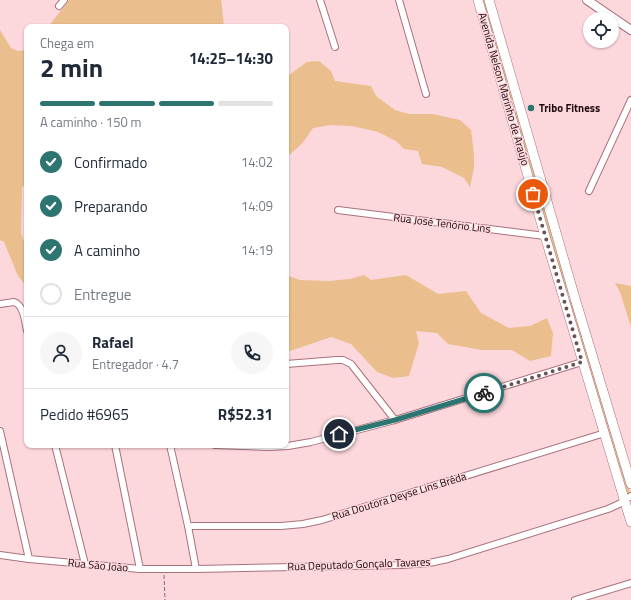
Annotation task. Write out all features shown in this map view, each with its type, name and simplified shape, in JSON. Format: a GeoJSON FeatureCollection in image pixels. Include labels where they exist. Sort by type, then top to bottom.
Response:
{"type":"FeatureCollection","features":[{"type":"Feature","properties":{"kind":"main road","name":"Avenida Nelson Marinho de Araújo"},"geometry":{"type":"LineString","coordinates":[[478,0],[582,362],[628,498],[631,522]]}},
{"type":"Feature","properties":{"kind":"main road","name":"Avenida Nelson Marinho de Araújo"},"geometry":{"type":"LineString","coordinates":[[489,0],[574,295],[631,484]]}},
{"type":"Feature","properties":{"kind":"main road"},"geometry":{"type":"LineString","coordinates":[[509,109],[516,107],[521,108]]}},
{"type":"Feature","properties":{"kind":"main road"},"geometry":{"type":"LineString","coordinates":[[563,298],[574,295]]}},
{"type":"Feature","properties":{"kind":"street"},"geometry":{"type":"LineString","coordinates":[[59,6],[64,0]]}},
{"type":"Feature","properties":{"kind":"street"},"geometry":{"type":"LineString","coordinates":[[320,0],[335,48]]}},
{"type":"Feature","properties":{"kind":"street"},"geometry":{"type":"LineString","coordinates":[[399,0],[426,94]]}},
{"type":"Feature","properties":{"kind":"street"},"geometry":{"type":"LineString","coordinates":[[587,0],[631,30]]}},
{"type":"Feature","properties":{"kind":"street"},"geometry":{"type":"LineString","coordinates":[[589,191],[631,100]]}},
{"type":"Feature","properties":{"kind":"street","name":"Rua José Tenório Lins"},"geometry":{"type":"LineString","coordinates":[[338,210],[545,236]]}},
{"type":"Feature","properties":{"kind":"street"},"geometry":{"type":"LineString","coordinates":[[0,304],[16,302],[21,308],[24,320]]}},
{"type":"Feature","properties":{"kind":"street"},"geometry":{"type":"LineString","coordinates":[[289,364],[343,360],[351,364],[395,420]]}},
{"type":"Feature","properties":{"kind":"street"},"geometry":{"type":"LineString","coordinates":[[289,446],[311,442],[395,420],[582,362]]}},
{"type":"Feature","properties":{"kind":"street"},"geometry":{"type":"LineString","coordinates":[[0,431],[29,559]]}},
{"type":"Feature","properties":{"kind":"street","name":"Rua Doutora Deyse Lins Brêda"},"geometry":{"type":"LineString","coordinates":[[188,526],[282,526],[322,520],[605,433]]}},
{"type":"Feature","properties":{"kind":"street"},"geometry":{"type":"LineString","coordinates":[[56,448],[85,564]]}},
{"type":"Feature","properties":{"kind":"street"},"geometry":{"type":"LineString","coordinates":[[116,448],[140,569]]}},
{"type":"Feature","properties":{"kind":"street"},"geometry":{"type":"LineString","coordinates":[[171,448],[196,569]]}},
{"type":"Feature","properties":{"kind":"street","name":"Rua Deputado Gonçalo Tavares"},"geometry":{"type":"LineString","coordinates":[[196,569],[402,565],[429,563],[448,559],[608,509],[628,498]]}},
{"type":"Feature","properties":{"kind":"street","name":"Rua São João"},"geometry":{"type":"LineString","coordinates":[[0,555],[140,569],[196,569]]}},
{"type":"Feature","properties":{"kind":"street"},"geometry":{"type":"LineString","coordinates":[[575,600],[631,583]]}},
{"type":"Feature","properties":{"kind":"path"},"geometry":{"type":"LineString","coordinates":[[164,569],[166,600]]}},
{"type":"Feature","properties":{"kind":"shaded area"},"geometry":{"type":"Polygon","coordinates":[[[69,0],[221,0],[224,24],[50,24],[69,0]]]}},
{"type":"Feature","properties":{"kind":"shaded area"},"geometry":{"type":"Polygon","coordinates":[[[481,0],[487,0],[516,104],[512,104],[511,102],[481,0]]]}},
{"type":"Feature","properties":{"kind":"shaded area"},"geometry":{"type":"Polygon","coordinates":[[[0,30],[11,48],[18,51],[24,50],[24,186],[22,187],[21,233],[24,242],[24,283],[18,276],[4,242],[0,240],[0,30]]]}},
{"type":"Feature","properties":{"kind":"shaded area"},"geometry":{"type":"Polygon","coordinates":[[[319,61],[331,71],[335,81],[371,86],[376,96],[395,110],[409,114],[433,114],[460,120],[471,130],[474,168],[470,187],[464,178],[442,167],[422,164],[418,151],[404,149],[396,141],[378,132],[352,126],[331,125],[313,128],[301,144],[289,155],[289,75],[307,62],[319,61]]]}},
{"type":"Feature","properties":{"kind":"shaded area"},"geometry":{"type":"Polygon","coordinates":[[[517,110],[569,290],[566,294],[514,114],[517,110]]]}},
{"type":"Feature","properties":{"kind":"shaded area"},"geometry":{"type":"Polygon","coordinates":[[[364,275],[371,280],[406,275],[438,294],[466,291],[481,313],[509,328],[530,326],[547,318],[553,333],[551,356],[530,361],[512,350],[482,350],[448,344],[437,333],[416,331],[419,343],[409,376],[393,378],[377,372],[351,344],[331,337],[290,351],[289,276],[300,280],[328,281],[350,279],[364,275]]]}},
{"type":"Feature","properties":{"kind":"shaded area"},"geometry":{"type":"Polygon","coordinates":[[[615,283],[631,286],[631,327],[620,292],[615,283]]]}},
{"type":"Feature","properties":{"kind":"shaded area"},"geometry":{"type":"Polygon","coordinates":[[[568,300],[571,300],[630,492],[629,494],[626,494],[568,300]]]}},
{"type":"Feature","properties":{"kind":"way so far"},"geometry":{"type":"LineString","coordinates":[[484,393],[582,362],[533,194]]}},
{"type":"Feature","properties":{"kind":"place","name":"Tribo Fitness"},"geometry":{"type":"Point","coordinates":[531,108]}},
{"type":"Feature","properties":{"kind":"route"},"geometry":{"type":"LineString","coordinates":[[339,434],[395,420],[484,393]]}}]}
